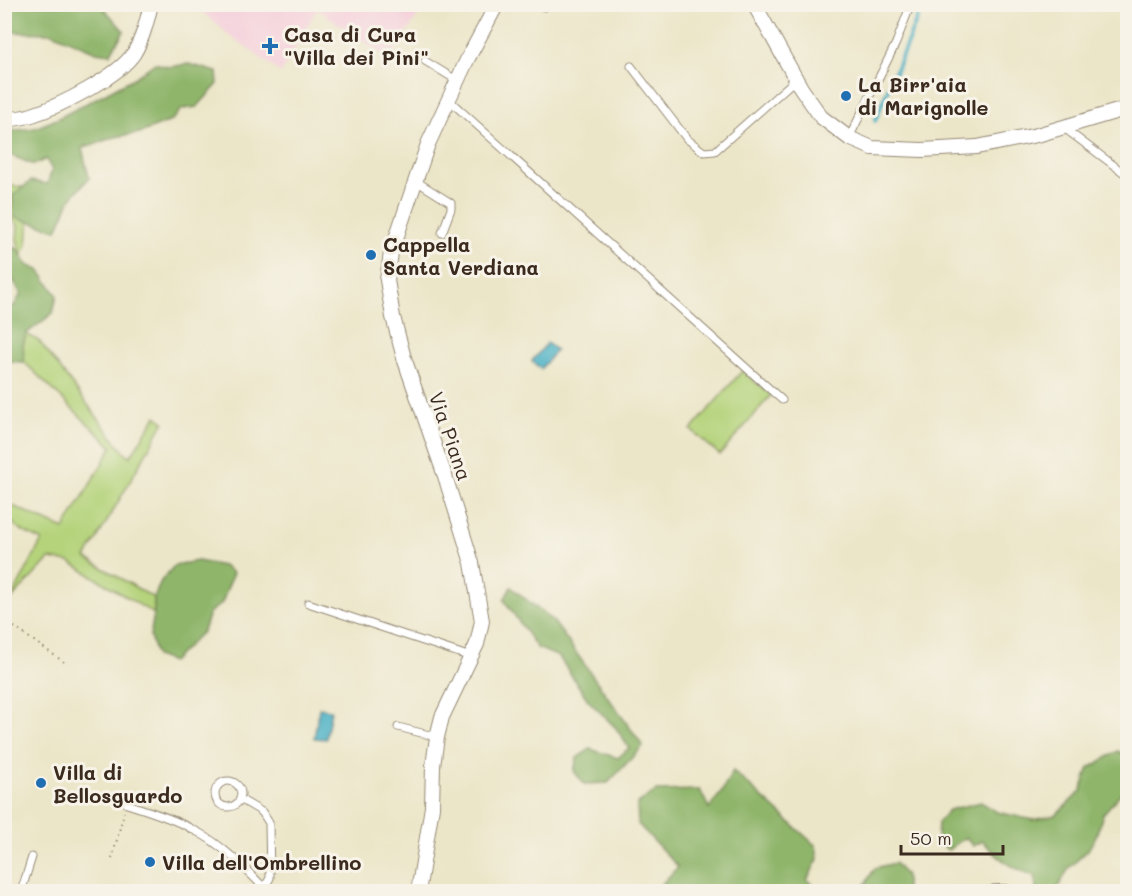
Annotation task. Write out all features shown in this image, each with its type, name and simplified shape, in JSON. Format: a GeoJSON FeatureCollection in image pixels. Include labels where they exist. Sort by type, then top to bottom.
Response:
{"type":"FeatureCollection","features":[{"type":"Feature","properties":{"kind":"street"},"geometry":{"type":"LineString","coordinates":[[4,120],[32,115],[78,94],[122,66],[134,53],[151,4]]}},
{"type":"Feature","properties":{"kind":"street","name":"Via Piana"},"geometry":{"type":"LineString","coordinates":[[418,891],[432,807],[433,766],[437,737],[442,717],[477,644],[482,621],[472,563],[404,358],[393,317],[387,280],[391,253],[428,144],[497,4]]}},
{"type":"Feature","properties":{"kind":"street"},"geometry":{"type":"LineString","coordinates":[[754,4],[796,79],[821,117],[849,138],[872,148],[922,150],[977,147],[1064,128],[1128,108]]}},
{"type":"Feature","properties":{"kind":"street"},"geometry":{"type":"LineString","coordinates":[[995,891],[1005,891]]}},
{"type":"Feature","properties":{"kind":"lane"},"geometry":{"type":"LineString","coordinates":[[849,138],[896,43],[911,4]]}},
{"type":"Feature","properties":{"kind":"lane"},"geometry":{"type":"LineString","coordinates":[[425,62],[458,81]]}},
{"type":"Feature","properties":{"kind":"lane"},"geometry":{"type":"LineString","coordinates":[[632,66],[687,139],[704,152],[715,151],[796,79]]}},
{"type":"Feature","properties":{"kind":"lane"},"geometry":{"type":"LineString","coordinates":[[449,99],[782,400]]}},
{"type":"Feature","properties":{"kind":"lane"},"geometry":{"type":"LineString","coordinates":[[1064,128],[1128,176]]}},
{"type":"Feature","properties":{"kind":"lane"},"geometry":{"type":"LineString","coordinates":[[416,181],[450,202],[451,208],[442,233]]}},
{"type":"Feature","properties":{"kind":"lane"},"geometry":{"type":"LineString","coordinates":[[308,603],[471,657]]}},
{"type":"Feature","properties":{"kind":"lane"},"geometry":{"type":"LineString","coordinates":[[398,727],[437,737]]}},
{"type":"Feature","properties":{"kind":"lane"},"geometry":{"type":"LineString","coordinates":[[127,804],[157,813],[193,829],[240,865],[266,890],[270,878],[269,823],[267,817],[257,808],[240,799]]}},
{"type":"Feature","properties":{"kind":"lane"},"geometry":{"type":"LineString","coordinates":[[21,891],[32,857]]}},
{"type":"Feature","properties":{"kind":"path"},"geometry":{"type":"LineString","coordinates":[[4,620],[64,662]]}},
{"type":"Feature","properties":{"kind":"path"},"geometry":{"type":"LineString","coordinates":[[112,858],[127,804]]}},
{"type":"Feature","properties":{"kind":"shaded area","name":"Casa di Cura \"Villa dei Pini\""},"geometry":{"type":"Polygon","coordinates":[[[194,5],[425,5],[389,59],[317,9],[281,73],[194,5]]]}},
{"type":"Feature","properties":{"kind":"green space"},"geometry":{"type":"Polygon","coordinates":[[[4,5],[101,5],[124,31],[110,54],[96,52],[52,33],[5,32],[4,5]]]}},
{"type":"Feature","properties":{"kind":"green space"},"geometry":{"type":"Polygon","coordinates":[[[155,63],[169,67],[189,64],[217,72],[218,84],[197,107],[182,109],[171,121],[140,133],[115,137],[82,148],[89,178],[71,198],[57,230],[14,217],[13,195],[31,181],[47,184],[52,170],[46,159],[34,165],[5,153],[5,132],[35,128],[57,119],[134,78],[155,63]]]}},
{"type":"Feature","properties":{"kind":"green space"},"geometry":{"type":"Polygon","coordinates":[[[4,185],[24,187],[13,195],[15,217],[29,221],[27,245],[22,256],[17,240],[18,225],[8,212],[4,185]]]}},
{"type":"Feature","properties":{"kind":"green space"},"geometry":{"type":"Polygon","coordinates":[[[5,244],[18,249],[27,265],[39,270],[57,295],[53,313],[26,334],[23,345],[24,362],[5,361],[5,310],[14,306],[21,294],[5,266],[5,244]]]}},
{"type":"Feature","properties":{"kind":"green space"},"geometry":{"type":"Polygon","coordinates":[[[26,334],[39,341],[130,457],[156,416],[164,422],[86,558],[154,598],[154,614],[70,562],[49,559],[10,601],[42,540],[22,531],[12,522],[5,510],[4,502],[64,529],[112,447],[24,362],[23,345],[26,334]]]}},
{"type":"Feature","properties":{"kind":"green space"},"geometry":{"type":"Polygon","coordinates":[[[742,371],[771,395],[720,455],[691,430],[742,371]]]}},
{"type":"Feature","properties":{"kind":"green space"},"geometry":{"type":"Polygon","coordinates":[[[198,561],[223,566],[233,573],[222,603],[209,613],[203,631],[172,662],[156,656],[150,636],[154,598],[161,581],[175,565],[198,561]]]}},
{"type":"Feature","properties":{"kind":"green space"},"geometry":{"type":"Polygon","coordinates":[[[511,587],[554,622],[643,746],[608,783],[584,784],[574,771],[577,758],[590,749],[618,758],[629,748],[616,728],[588,700],[559,657],[537,648],[504,600],[511,587]]]}},
{"type":"Feature","properties":{"kind":"green space"},"geometry":{"type":"Polygon","coordinates":[[[1118,751],[1127,756],[1127,796],[1121,793],[1103,814],[1096,836],[1088,850],[1069,868],[1056,891],[1036,891],[1035,876],[1006,863],[983,841],[973,846],[966,837],[948,850],[937,841],[938,822],[949,810],[981,802],[997,812],[1033,820],[1056,815],[1081,791],[1089,768],[1118,751]]]}},
{"type":"Feature","properties":{"kind":"green space"},"geometry":{"type":"Polygon","coordinates":[[[733,771],[816,846],[818,859],[807,880],[821,891],[655,891],[678,867],[638,824],[637,804],[656,791],[700,790],[709,808],[721,793],[733,771]]]}},
{"type":"Feature","properties":{"kind":"green space"},"geometry":{"type":"Polygon","coordinates":[[[895,863],[906,876],[906,889],[909,891],[861,891],[875,868],[895,863]]]}},
{"type":"Feature","properties":{"kind":"water"},"geometry":{"type":"Polygon","coordinates":[[[547,343],[556,350],[541,369],[532,361],[547,343]]]}},
{"type":"Feature","properties":{"kind":"water"},"geometry":{"type":"Polygon","coordinates":[[[319,708],[331,710],[326,739],[314,738],[319,708]]]}},
{"type":"Feature","properties":{"kind":"waterway"},"geometry":{"type":"LineString","coordinates":[[875,121],[923,4]]}},
{"type":"Feature","properties":{"kind":"place","name":"Casa di Cura \"Villa dei Pini\""},"geometry":{"type":"Point","coordinates":[270,46]}},
{"type":"Feature","properties":{"kind":"place","name":"La Birr'aia di Marignolle"},"geometry":{"type":"Point","coordinates":[846,96]}},
{"type":"Feature","properties":{"kind":"place","name":"Cappella Santa Verdiana"},"geometry":{"type":"Point","coordinates":[371,255]}},
{"type":"Feature","properties":{"kind":"place","name":"Villa di Bellosguardo"},"geometry":{"type":"Point","coordinates":[41,783]}},
{"type":"Feature","properties":{"kind":"place","name":"Villa dell'Ombrellino"},"geometry":{"type":"Point","coordinates":[150,862]}}]}
